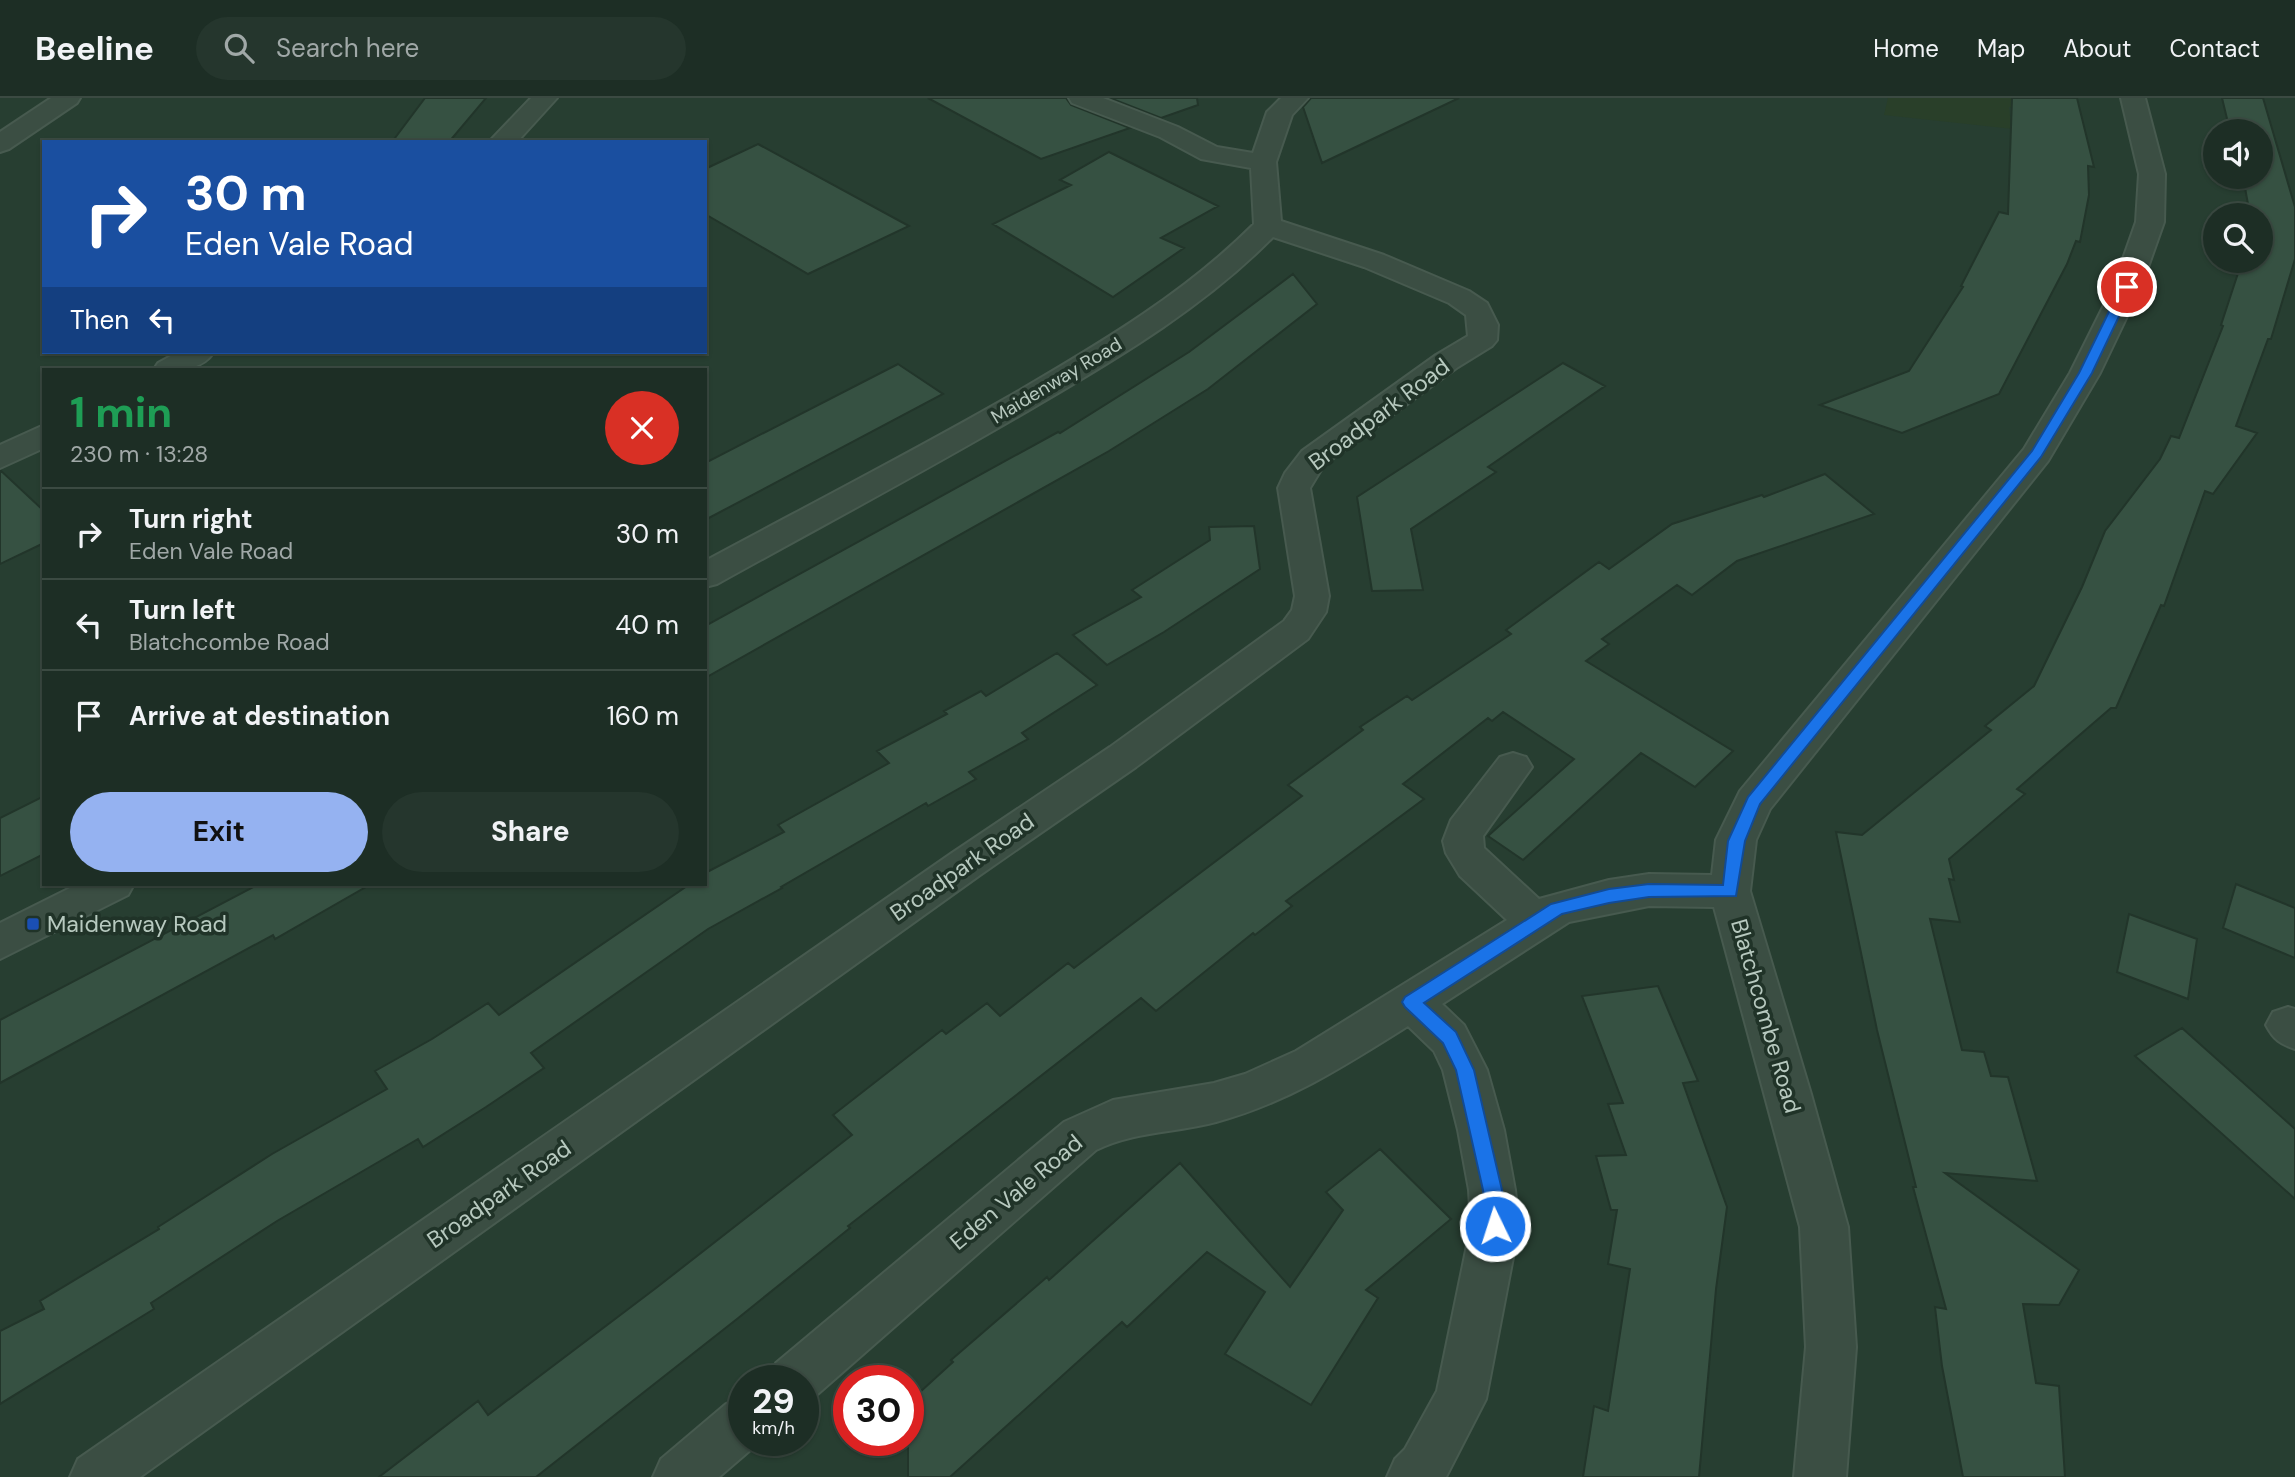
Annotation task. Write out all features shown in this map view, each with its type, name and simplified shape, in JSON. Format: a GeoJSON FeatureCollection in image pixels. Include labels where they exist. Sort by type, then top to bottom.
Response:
{"type":"FeatureCollection","features":[{"type":"Feature","properties":{"kind":"street"},"geometry":{"type":"LineString","coordinates":[[0,144],[68,98]]}},
{"type":"Feature","properties":{"kind":"street"},"geometry":{"type":"LineString","coordinates":[[504,140],[545,98]]}},
{"type":"Feature","properties":{"kind":"street"},"geometry":{"type":"LineString","coordinates":[[1081,98],[1169,132],[1210,154],[1262,162]]}},
{"type":"Feature","properties":{"kind":"street"},"geometry":{"type":"LineString","coordinates":[[1268,226],[1267,186],[1262,162],[1280,111],[1296,98]]}},
{"type":"Feature","properties":{"kind":"street","name":"Blatchcombe Road"},"geometry":{"type":"LineString","coordinates":[[1820,1477],[1831,1348],[1824,1227],[1789,1094],[1730,891],[1736,841],[1754,801],[2037,454],[2109,328],[2127,287],[2152,210],[2152,174],[2133,98]]}},
{"type":"Feature","properties":{"kind":"street","name":"Maidenway Road"},"geometry":{"type":"LineString","coordinates":[[707,575],[1008,411],[1124,341],[1200,286],[1253,243],[1268,226]]}},
{"type":"Feature","properties":{"kind":"street","name":"Broadpark Road"},"geometry":{"type":"LineString","coordinates":[[96,1477],[965,864],[1123,757],[1296,630],[1309,612],[1312,596],[1294,488],[1301,473],[1323,450],[1447,361],[1482,340],[1485,327],[1482,314],[1472,303],[1459,296],[1374,261],[1268,226]]}},
{"type":"Feature","properties":{"kind":"street"},"geometry":{"type":"LineString","coordinates":[[0,458],[42,436]]}},
{"type":"Feature","properties":{"kind":"street"},"geometry":{"type":"LineString","coordinates":[[1513,767],[1465,831],[1462,841],[1474,864],[1537,922]]}},
{"type":"Feature","properties":{"kind":"street"},"geometry":{"type":"LineString","coordinates":[[0,942],[110,886]]}},
{"type":"Feature","properties":{"kind":"street","name":"Eden Vale Road"},"geometry":{"type":"LineString","coordinates":[[813,1365],[1080,1136],[1113,1120],[1214,1103],[1255,1090],[1312,1064],[1557,909],[1609,896],[1649,890],[1730,891]]}},
{"type":"Feature","properties":{"kind":"street"},"geometry":{"type":"LineString","coordinates":[[1411,1002],[1449,1038],[1465,1070],[1486,1154],[1495,1226],[1461,1399],[1423,1467],[1413,1477]]}},
{"type":"Feature","properties":{"kind":"street"},"geometry":{"type":"LineString","coordinates":[[678,1477],[728,1435]]}},
{"type":"Feature","properties":{"kind":"green space"},"geometry":{"type":"Polygon","coordinates":[[[1888,98],[2013,98],[2036,110],[2009,107],[2011,124],[2041,132],[1884,115],[1888,98]]]}},
{"type":"Feature","properties":{"kind":"building"},"geometry":{"type":"Polygon","coordinates":[[[425,98],[486,98],[451,140],[394,140],[425,98]]]}},
{"type":"Feature","properties":{"kind":"building"},"geometry":{"type":"Polygon","coordinates":[[[928,98],[1066,98],[1071,105],[1130,128],[1041,159],[928,98]]]}},
{"type":"Feature","properties":{"kind":"building"},"geometry":{"type":"Polygon","coordinates":[[[1110,98],[1197,98],[1198,105],[1161,118],[1110,98]]]}},
{"type":"Feature","properties":{"kind":"building"},"geometry":{"type":"Polygon","coordinates":[[[1311,98],[1459,98],[1322,163],[1303,107],[1311,98]]]}},
{"type":"Feature","properties":{"kind":"building"},"geometry":{"type":"Polygon","coordinates":[[[2012,98],[2077,98],[2094,167],[2088,166],[2089,195],[2080,242],[2076,241],[2067,264],[1999,394],[1902,433],[1820,405],[1909,371],[1963,287],[1961,286],[1999,212],[2008,214],[2012,98]]]}},
{"type":"Feature","properties":{"kind":"building"},"geometry":{"type":"Polygon","coordinates":[[[2222,98],[2263,98],[2269,119],[2227,119],[2222,98]]]}},
{"type":"Feature","properties":{"kind":"building"},"geometry":{"type":"Polygon","coordinates":[[[2273,132],[2295,207],[2295,259],[2271,339],[2268,339],[2236,426],[2257,433],[2213,494],[2205,491],[2164,606],[2161,605],[2116,708],[2111,708],[2017,789],[2025,794],[1949,859],[1954,880],[1949,879],[1960,922],[1930,919],[1962,1050],[1984,1052],[1991,1076],[2008,1077],[2037,1181],[1945,1173],[2079,1270],[2059,1305],[2023,1304],[2036,1383],[2059,1386],[2065,1477],[1963,1477],[1942,1366],[1935,1307],[1946,1309],[1913,1187],[1916,1187],[1877,1030],[1836,832],[1862,835],[1991,730],[1985,726],[2034,686],[2082,587],[2105,531],[2160,459],[2171,436],[2179,438],[2223,326],[2221,325],[2238,273],[2273,273],[2273,203],[2248,203],[2245,189],[2273,189],[2273,132]]]}},
{"type":"Feature","properties":{"kind":"building"},"geometry":{"type":"Polygon","coordinates":[[[758,144],[909,226],[808,274],[707,215],[707,168],[758,144]]]}},
{"type":"Feature","properties":{"kind":"building"},"geometry":{"type":"Polygon","coordinates":[[[1109,152],[1218,206],[1161,238],[1184,248],[1113,297],[993,224],[1071,185],[1060,180],[1109,152]]]}},
{"type":"Feature","properties":{"kind":"building"},"geometry":{"type":"Polygon","coordinates":[[[1293,274],[1317,304],[1208,389],[1109,451],[707,677],[707,625],[1060,433],[1189,352],[1293,274]]]}},
{"type":"Feature","properties":{"kind":"building"},"geometry":{"type":"Polygon","coordinates":[[[1563,363],[1605,386],[1488,467],[1496,472],[1411,529],[1423,590],[1372,591],[1357,497],[1563,363]]]}},
{"type":"Feature","properties":{"kind":"building"},"geometry":{"type":"Polygon","coordinates":[[[898,364],[943,394],[707,519],[707,462],[898,364]]]}},
{"type":"Feature","properties":{"kind":"building"},"geometry":{"type":"Polygon","coordinates":[[[0,470],[42,509],[42,544],[0,564],[0,470]]]}},
{"type":"Feature","properties":{"kind":"building"},"geometry":{"type":"Polygon","coordinates":[[[1825,474],[1874,514],[1737,561],[1692,595],[1677,585],[1602,639],[1609,644],[1586,661],[1733,751],[1695,787],[1641,753],[1523,860],[1488,836],[1574,759],[1503,712],[1492,721],[1488,718],[1403,784],[1424,799],[1286,901],[1292,906],[1255,935],[1253,933],[1156,1011],[1141,998],[848,1226],[850,1228],[737,1319],[536,1477],[379,1477],[478,1401],[488,1415],[852,1135],[833,1115],[942,1030],[946,1034],[987,1003],[1000,1016],[1068,963],[1074,968],[1302,796],[1288,785],[1363,730],[1360,727],[1407,696],[1412,700],[1511,634],[1506,630],[1599,562],[1609,569],[1672,524],[1762,495],[1764,497],[1825,474]]]}},
{"type":"Feature","properties":{"kind":"building"},"geometry":{"type":"Polygon","coordinates":[[[1254,526],[1260,569],[1164,632],[1107,665],[1073,635],[1141,597],[1132,590],[1210,540],[1209,527],[1254,526]]]}},
{"type":"Feature","properties":{"kind":"building"},"geometry":{"type":"Polygon","coordinates":[[[1057,653],[1097,685],[1022,733],[1028,739],[969,772],[976,779],[928,806],[926,803],[708,929],[531,1053],[544,1068],[486,1107],[423,1147],[418,1139],[277,1221],[151,1303],[154,1309],[0,1404],[0,1331],[44,1309],[40,1301],[159,1229],[158,1227],[272,1154],[387,1089],[375,1071],[488,1003],[499,1015],[687,886],[707,886],[707,872],[784,832],[778,825],[889,763],[877,751],[947,714],[944,711],[981,691],[986,696],[1057,653]]]}},
{"type":"Feature","properties":{"kind":"building"},"geometry":{"type":"Polygon","coordinates":[[[42,797],[42,855],[0,876],[0,818],[42,797]]]}},
{"type":"Feature","properties":{"kind":"building"},"geometry":{"type":"Polygon","coordinates":[[[2236,884],[2295,908],[2295,958],[2223,928],[2236,884]]]}},
{"type":"Feature","properties":{"kind":"building"},"geometry":{"type":"Polygon","coordinates":[[[255,886],[368,886],[275,939],[273,935],[0,1083],[0,1020],[255,886]]]}},
{"type":"Feature","properties":{"kind":"building"},"geometry":{"type":"Polygon","coordinates":[[[2129,914],[2197,939],[2188,999],[2117,972],[2129,914]]]}},
{"type":"Feature","properties":{"kind":"building"},"geometry":{"type":"Polygon","coordinates":[[[1658,986],[1698,1081],[1683,1083],[1727,1207],[1716,1289],[1699,1477],[1583,1477],[1594,1406],[1608,1411],[1630,1269],[1608,1264],[1617,1210],[1611,1210],[1596,1156],[1626,1155],[1608,1104],[1623,1103],[1582,996],[1658,986]]]}},
{"type":"Feature","properties":{"kind":"building"},"geometry":{"type":"Polygon","coordinates":[[[2182,1028],[2295,1129],[2295,1199],[2135,1056],[2182,1028]]]}},
{"type":"Feature","properties":{"kind":"building"},"geometry":{"type":"Polygon","coordinates":[[[1380,1149],[1451,1219],[1366,1290],[1378,1298],[1311,1405],[1225,1354],[1265,1292],[1207,1252],[1127,1327],[1122,1322],[950,1477],[908,1477],[908,1456],[924,1456],[924,1388],[953,1362],[951,1360],[1047,1277],[1049,1280],[1180,1163],[1290,1287],[1343,1210],[1326,1192],[1380,1149]]]}},
{"type":"Feature","properties":{"kind":"place","name":"Maidenway Road"},"geometry":{"type":"Point","coordinates":[33,924]}},
{"type":"Feature","properties":{"kind":"route"},"geometry":{"type":"LineString","coordinates":[[1495,1226],[1492,1190],[1481,1130],[1465,1070],[1449,1038],[1411,1002],[1557,909],[1609,896],[1649,890],[1730,891],[1736,841],[1754,801],[2037,454],[2085,373],[2127,287]]}}]}
